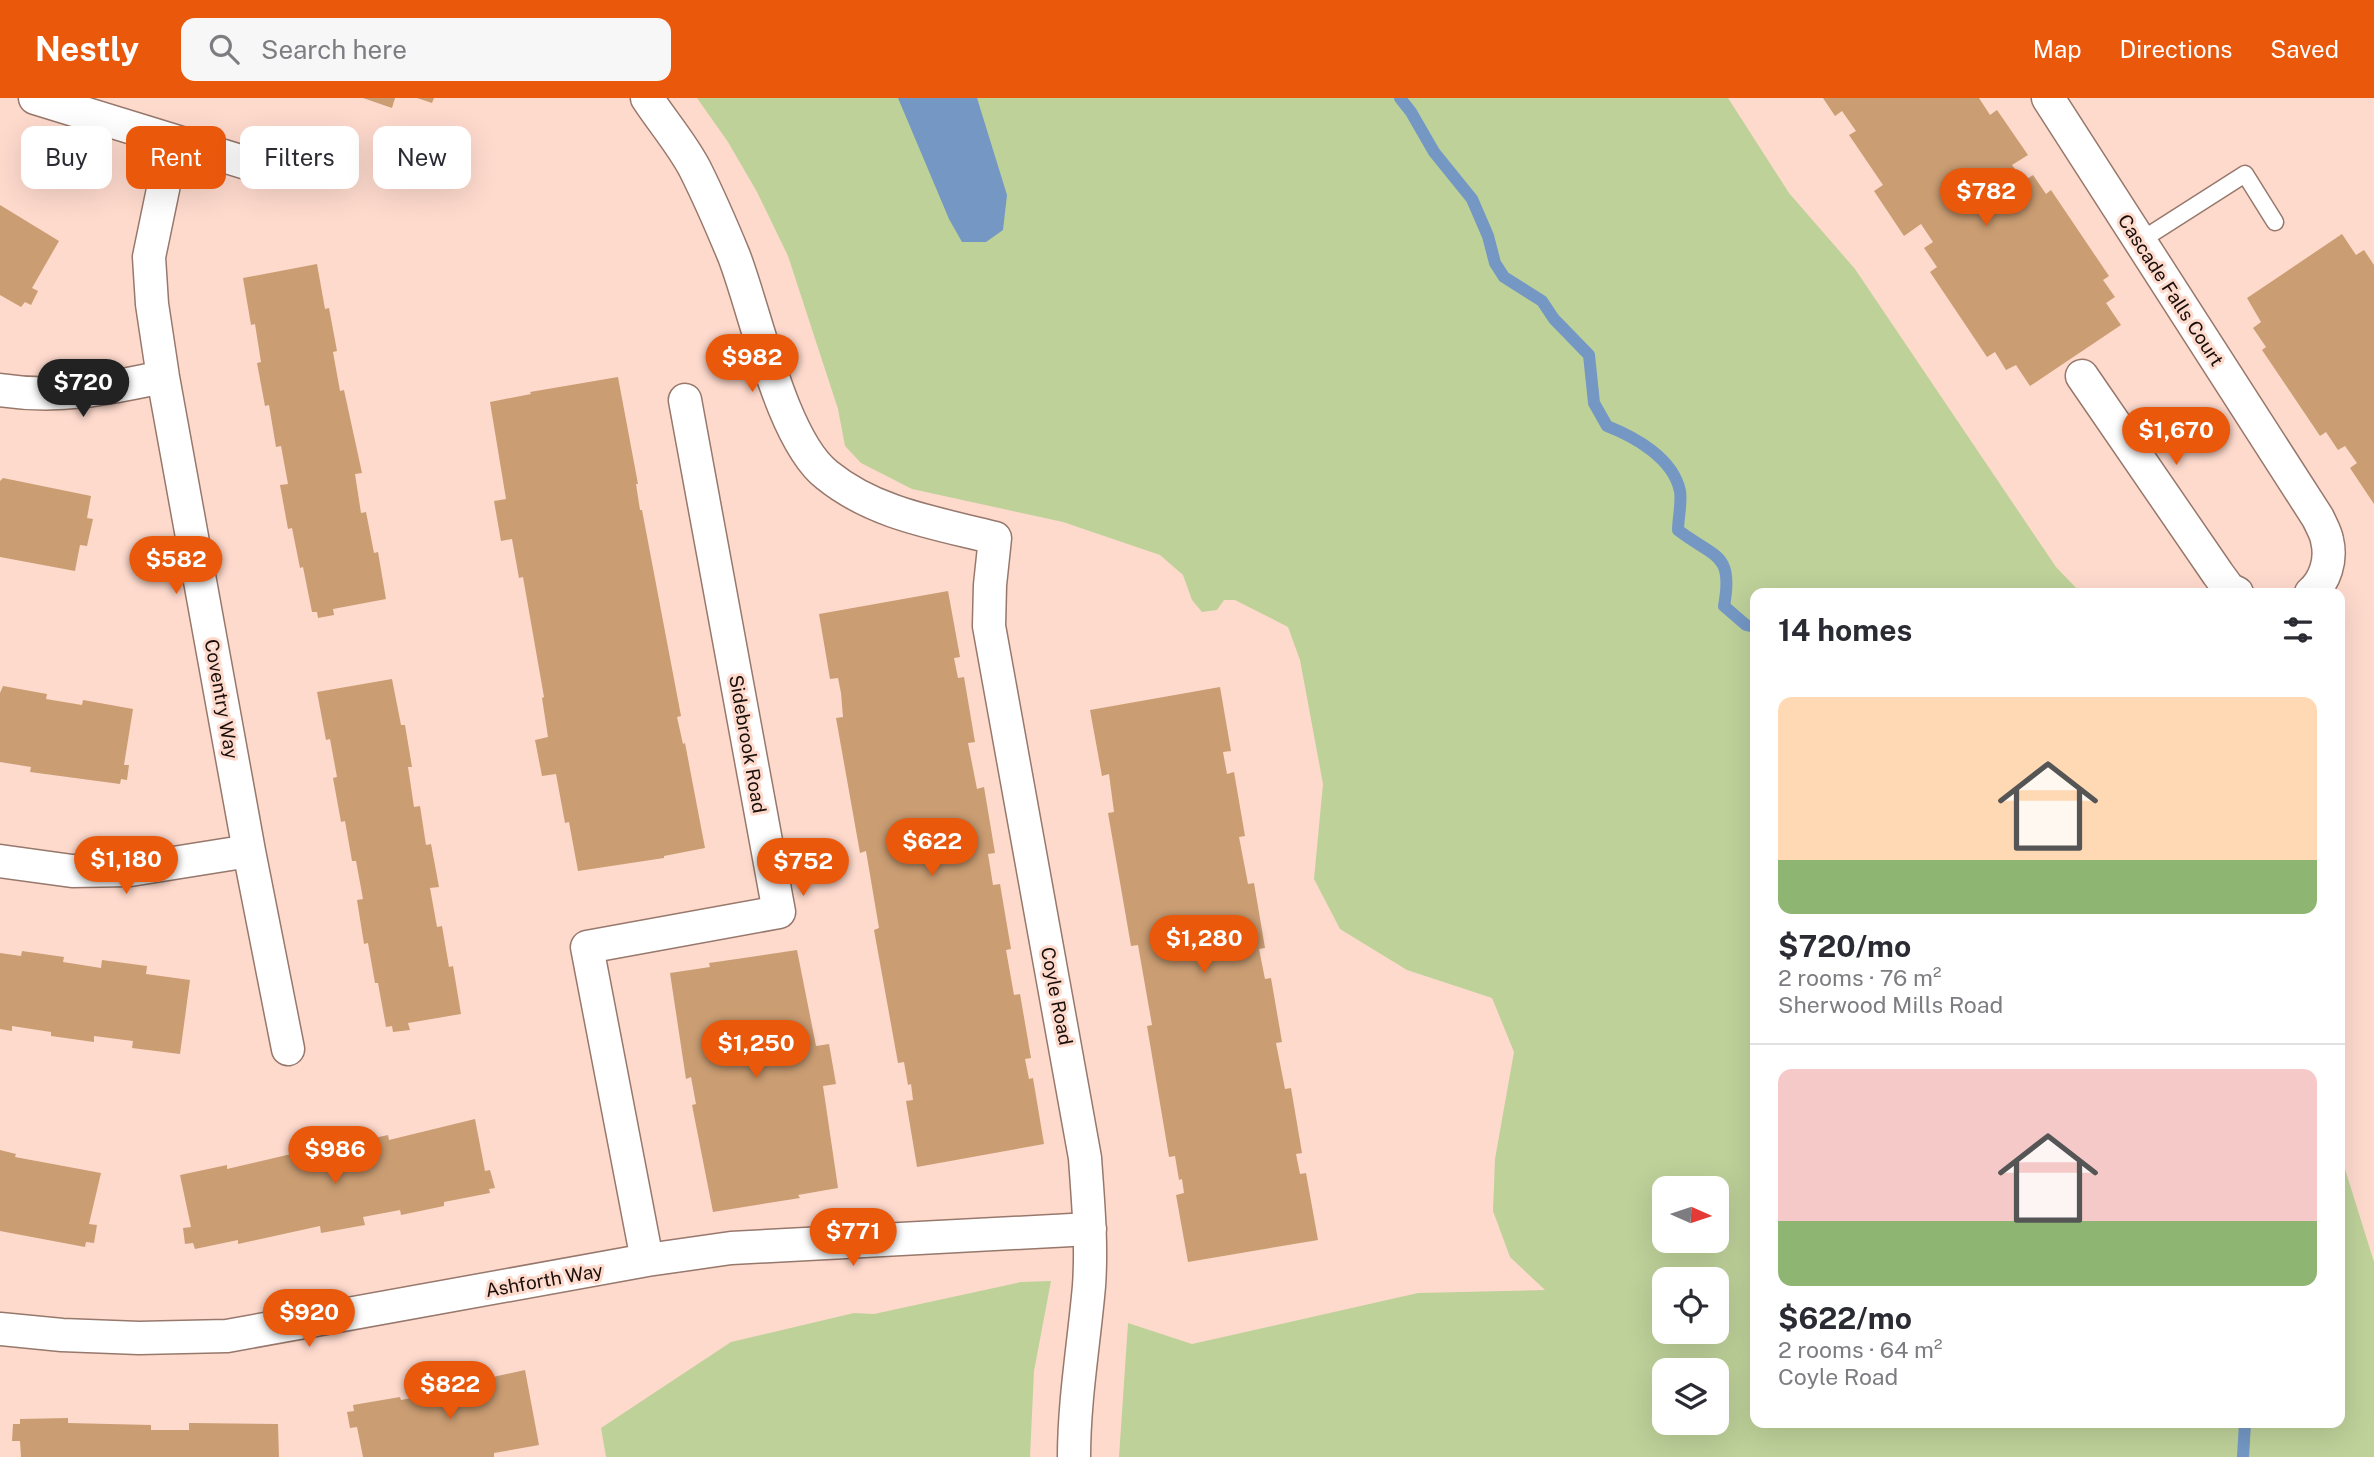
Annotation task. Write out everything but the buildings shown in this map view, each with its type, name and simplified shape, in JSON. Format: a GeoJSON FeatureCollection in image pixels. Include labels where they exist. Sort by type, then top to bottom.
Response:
{"type":"FeatureCollection","features":[{"type":"Feature","properties":{"kind":"street"},"geometry":{"type":"LineString","coordinates":[[35,98],[126,126]]}},
{"type":"Feature","properties":{"kind":"street","name":"Coyle Road"},"geometry":{"type":"LineString","coordinates":[[647,98],[694,166],[734,258],[783,402],[800,442],[824,473],[854,495],[890,512],[995,538],[989,626],[1085,1158],[1090,1229],[1089,1285],[1074,1420],[1074,1457]]}},
{"type":"Feature","properties":{"kind":"street","name":"Cascade Falls Court"},"geometry":{"type":"LineString","coordinates":[[2048,98],[2318,518],[2328,540],[2328,561],[2322,584],[2317,588]]}},
{"type":"Feature","properties":{"kind":"street","name":"Coventry Way"},"geometry":{"type":"LineString","coordinates":[[163,189],[149,257],[152,304],[249,851],[288,1049]]}},
{"type":"Feature","properties":{"kind":"street"},"geometry":{"type":"LineString","coordinates":[[2082,376],[2228,588]]}},
{"type":"Feature","properties":{"kind":"street"},"geometry":{"type":"LineString","coordinates":[[0,390],[28,394],[88,392],[163,377]]}},
{"type":"Feature","properties":{"kind":"street","name":"Sidebrook Road"},"geometry":{"type":"LineString","coordinates":[[648,1260],[587,947],[779,912],[685,400]]}},
{"type":"Feature","properties":{"kind":"street"},"geometry":{"type":"LineString","coordinates":[[0,862],[72,871],[130,870],[249,851]]}},
{"type":"Feature","properties":{"kind":"street","name":"Ashforth Way"},"geometry":{"type":"LineString","coordinates":[[0,1329],[139,1338],[228,1336],[648,1260],[731,1248],[1090,1229]]}},
{"type":"Feature","properties":{"kind":"lane"},"geometry":{"type":"LineString","coordinates":[[2140,241],[2245,174],[2275,222]]}},
{"type":"Feature","properties":{"kind":"green space"},"geometry":{"type":"Polygon","coordinates":[[[697,98],[1728,98],[1789,193],[1855,269],[2056,567],[2076,588],[1750,588],[1750,1428],[2345,1428],[2345,1169],[2374,1262],[2374,1457],[1119,1457],[1128,1323],[1192,1344],[1418,1293],[1545,1290],[1510,1257],[1493,1211],[1495,1159],[1514,1052],[1492,998],[1407,970],[1340,929],[1314,879],[1323,784],[1300,660],[1288,627],[1235,600],[1224,600],[1217,610],[1202,612],[1192,600],[1183,575],[1160,555],[1063,522],[912,489],[861,463],[845,446],[838,409],[788,256],[757,192],[728,142],[697,98]]]}},
{"type":"Feature","properties":{"kind":"green space"},"geometry":{"type":"Polygon","coordinates":[[[1051,1281],[1034,1371],[1030,1457],[606,1457],[601,1428],[731,1342],[854,1313],[874,1314],[1021,1282],[1051,1281]]]}},
{"type":"Feature","properties":{"kind":"water"},"geometry":{"type":"Polygon","coordinates":[[[898,98],[977,98],[1007,195],[1003,230],[986,242],[962,242],[949,219],[898,98]]]}},
{"type":"Feature","properties":{"kind":"waterway"},"geometry":{"type":"LineString","coordinates":[[1400,98],[1434,152],[1472,199],[1488,236],[1495,263],[1504,277],[1542,301],[1554,319],[1589,355],[1594,403],[1607,426],[1641,443],[1670,468],[1680,491],[1678,530],[1718,558],[1726,575],[1724,606],[1750,626]]}},
{"type":"Feature","properties":{"kind":"waterway"},"geometry":{"type":"LineString","coordinates":[[2243,1457],[2245,1428]]}}]}
